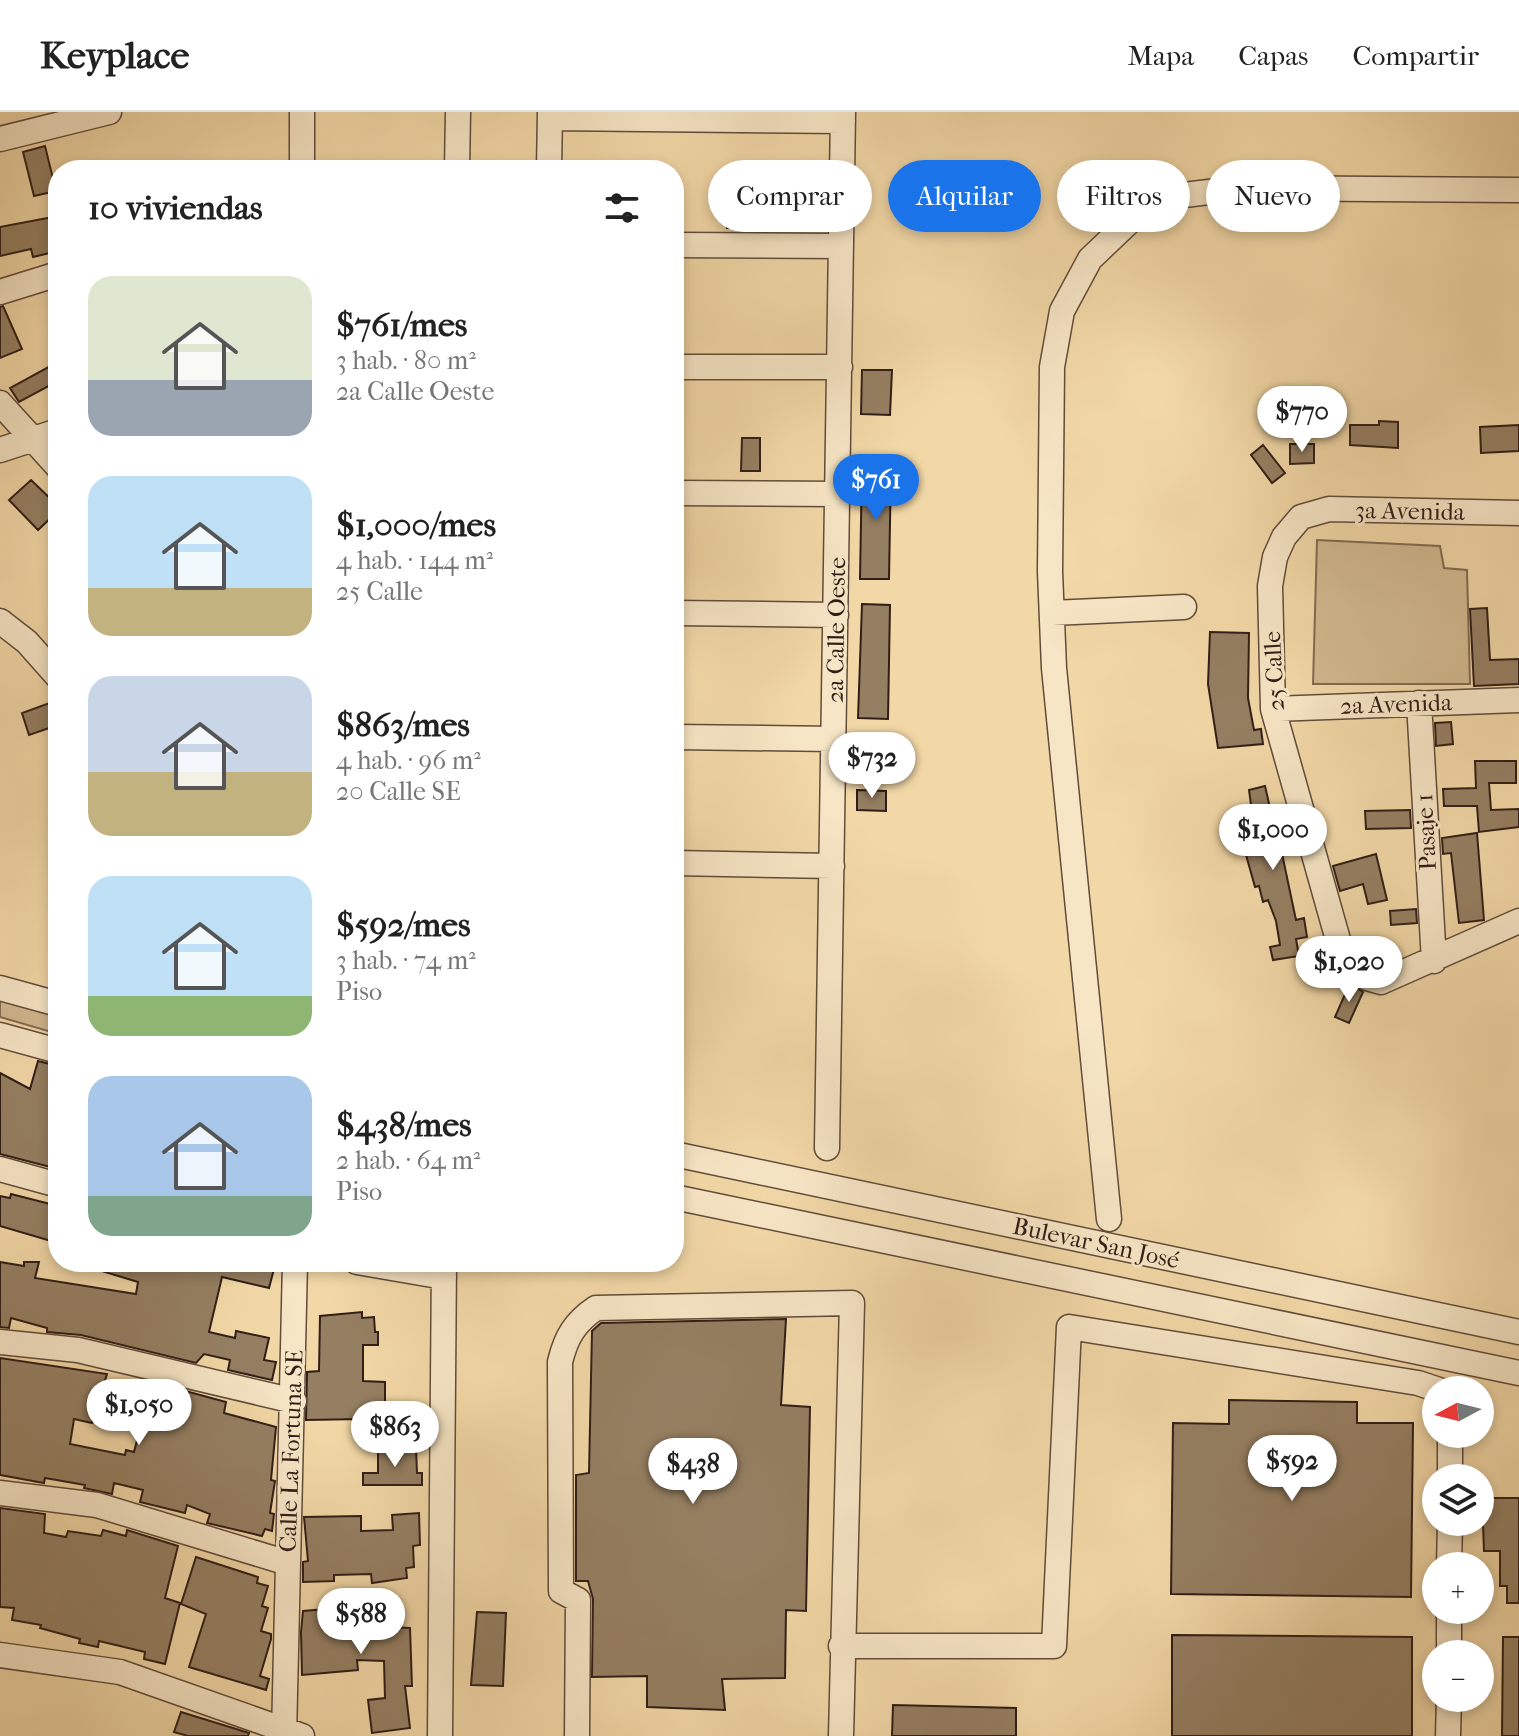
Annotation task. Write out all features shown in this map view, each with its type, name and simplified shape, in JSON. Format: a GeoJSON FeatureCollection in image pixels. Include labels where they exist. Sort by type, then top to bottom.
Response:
{"type":"FeatureCollection","features":[{"type":"Feature","properties":{"kind":"street"},"geometry":{"type":"LineString","coordinates":[[0,139],[62,118],[109,112]]}},
{"type":"Feature","properties":{"kind":"street"},"geometry":{"type":"LineString","coordinates":[[302,112],[302,160]]}},
{"type":"Feature","properties":{"kind":"street"},"geometry":{"type":"LineString","coordinates":[[457,160],[458,112]]}},
{"type":"Feature","properties":{"kind":"street"},"geometry":{"type":"LineString","coordinates":[[549,160],[550,115],[843,117]]}},
{"type":"Feature","properties":{"kind":"street","name":"2a Calle Oeste"},"geometry":{"type":"LineString","coordinates":[[827,1148],[843,117]]}},
{"type":"Feature","properties":{"kind":"street"},"geometry":{"type":"LineString","coordinates":[[1109,1219],[1054,668],[1052,367],[1062,311],[1090,259],[1131,220],[1184,195],[1242,188],[1519,190]]}},
{"type":"Feature","properties":{"kind":"street"},"geometry":{"type":"LineString","coordinates":[[684,245],[841,246]]}},
{"type":"Feature","properties":{"kind":"street"},"geometry":{"type":"LineString","coordinates":[[0,292],[48,277]]}},
{"type":"Feature","properties":{"kind":"street"},"geometry":{"type":"LineString","coordinates":[[684,367],[840,367]]}},
{"type":"Feature","properties":{"kind":"street"},"geometry":{"type":"LineString","coordinates":[[0,403],[48,457]]}},
{"type":"Feature","properties":{"kind":"street"},"geometry":{"type":"LineString","coordinates":[[0,450],[48,434]]}},
{"type":"Feature","properties":{"kind":"street"},"geometry":{"type":"LineString","coordinates":[[684,493],[838,494]]}},
{"type":"Feature","properties":{"kind":"street","name":"3a Avenida"},"geometry":{"type":"LineString","coordinates":[[1301,517],[1329,509],[1519,513]]}},
{"type":"Feature","properties":{"kind":"street","name":"25 Calle"},"geometry":{"type":"LineString","coordinates":[[1301,517],[1284,537],[1270,586],[1273,709],[1338,945],[1352,965],[1367,978],[1381,982],[1434,961]]}},
{"type":"Feature","properties":{"kind":"street"},"geometry":{"type":"LineString","coordinates":[[1052,613],[1184,607]]}},
{"type":"Feature","properties":{"kind":"street"},"geometry":{"type":"LineString","coordinates":[[684,613],[836,615]]}},
{"type":"Feature","properties":{"kind":"street"},"geometry":{"type":"LineString","coordinates":[[0,621],[27,642],[48,666]]}},
{"type":"Feature","properties":{"kind":"street"},"geometry":{"type":"LineString","coordinates":[[27,642],[48,650]]}},
{"type":"Feature","properties":{"kind":"street","name":"2a Avenida"},"geometry":{"type":"LineString","coordinates":[[1273,709],[1519,700]]}},
{"type":"Feature","properties":{"kind":"street","name":"Pasaje 1"},"geometry":{"type":"LineString","coordinates":[[1419,703],[1434,961]]}},
{"type":"Feature","properties":{"kind":"street"},"geometry":{"type":"LineString","coordinates":[[684,737],[834,739]]}},
{"type":"Feature","properties":{"kind":"street"},"geometry":{"type":"LineString","coordinates":[[684,863],[832,866]]}},
{"type":"Feature","properties":{"kind":"street"},"geometry":{"type":"LineString","coordinates":[[1434,961],[1519,921]]}},
{"type":"Feature","properties":{"kind":"street"},"geometry":{"type":"LineString","coordinates":[[0,988],[48,1001]]}},
{"type":"Feature","properties":{"kind":"street"},"geometry":{"type":"LineString","coordinates":[[0,1035],[48,1048]]}},
{"type":"Feature","properties":{"kind":"street","name":"Bulevar San José"},"geometry":{"type":"LineString","coordinates":[[684,1156],[1519,1332]]}},
{"type":"Feature","properties":{"kind":"street"},"geometry":{"type":"LineString","coordinates":[[0,1169],[48,1182]]}},
{"type":"Feature","properties":{"kind":"street","name":"Bulevar San José"},"geometry":{"type":"LineString","coordinates":[[684,1199],[1519,1373]]}},
{"type":"Feature","properties":{"kind":"street","name":"Calle La Fortuna SE"},"geometry":{"type":"LineString","coordinates":[[290,1733],[288,1563],[295,1272]]}},
{"type":"Feature","properties":{"kind":"street"},"geometry":{"type":"LineString","coordinates":[[440,1736],[444,1272]]}},
{"type":"Feature","properties":{"kind":"street"},"geometry":{"type":"LineString","coordinates":[[577,1736],[578,1600],[561,1591],[560,1362],[564,1344],[578,1320],[596,1308],[852,1303],[841,1736]]}},
{"type":"Feature","properties":{"kind":"street"},"geometry":{"type":"LineString","coordinates":[[841,1646],[1054,1646],[1069,1327],[1422,1384]]}},
{"type":"Feature","properties":{"kind":"street"},"geometry":{"type":"LineString","coordinates":[[0,1342],[78,1350],[294,1401]]}},
{"type":"Feature","properties":{"kind":"street"},"geometry":{"type":"LineString","coordinates":[[0,1493],[97,1505],[288,1563]]}},
{"type":"Feature","properties":{"kind":"street"},"geometry":{"type":"LineString","coordinates":[[0,1655],[120,1672],[290,1733]]}},
{"type":"Feature","properties":{"kind":"street"},"geometry":{"type":"LineString","coordinates":[[1448,1736],[1449,1712]]}},
{"type":"Feature","properties":{"kind":"shaded area"},"geometry":{"type":"Polygon","coordinates":[[[1317,540],[1440,546],[1444,568],[1467,570],[1470,684],[1313,684],[1317,540]]]}},
{"type":"Feature","properties":{"kind":"shaded area"},"geometry":{"type":"Polygon","coordinates":[[[0,980],[48,994],[48,1031],[0,1017],[0,980]]]}},
{"type":"Feature","properties":{"kind":"building"},"geometry":{"type":"Polygon","coordinates":[[[45,146],[48,160],[48,193],[34,196],[23,152],[45,146]]]}},
{"type":"Feature","properties":{"kind":"building"},"geometry":{"type":"Polygon","coordinates":[[[48,218],[48,253],[33,257],[31,249],[0,256],[0,227],[48,218]]]}},
{"type":"Feature","properties":{"kind":"building"},"geometry":{"type":"Polygon","coordinates":[[[3,306],[22,349],[0,358],[0,307],[3,306]]]}},
{"type":"Feature","properties":{"kind":"building"},"geometry":{"type":"Polygon","coordinates":[[[48,367],[48,386],[19,402],[10,388],[48,367]]]}},
{"type":"Feature","properties":{"kind":"building"},"geometry":{"type":"Polygon","coordinates":[[[862,370],[892,370],[890,415],[861,414],[862,370]]]}},
{"type":"Feature","properties":{"kind":"building"},"geometry":{"type":"Polygon","coordinates":[[[1379,421],[1398,422],[1398,448],[1350,445],[1350,425],[1379,425],[1379,421]]]}},
{"type":"Feature","properties":{"kind":"building"},"geometry":{"type":"Polygon","coordinates":[[[1519,425],[1519,451],[1481,453],[1480,427],[1519,425]]]}},
{"type":"Feature","properties":{"kind":"building"},"geometry":{"type":"Polygon","coordinates":[[[742,438],[760,438],[760,471],[741,471],[742,438]]]}},
{"type":"Feature","properties":{"kind":"building"},"geometry":{"type":"Polygon","coordinates":[[[1290,444],[1314,444],[1314,463],[1290,464],[1290,444]]]}},
{"type":"Feature","properties":{"kind":"building"},"geometry":{"type":"Polygon","coordinates":[[[1263,445],[1285,473],[1272,483],[1251,455],[1263,445]]]}},
{"type":"Feature","properties":{"kind":"building"},"geometry":{"type":"Polygon","coordinates":[[[862,465],[891,465],[889,579],[860,579],[862,465]]]}},
{"type":"Feature","properties":{"kind":"building"},"geometry":{"type":"Polygon","coordinates":[[[31,480],[48,496],[48,520],[38,530],[9,500],[31,480]]]}},
{"type":"Feature","properties":{"kind":"building"},"geometry":{"type":"Polygon","coordinates":[[[862,604],[890,605],[888,719],[858,718],[862,604]]]}},
{"type":"Feature","properties":{"kind":"building"},"geometry":{"type":"Polygon","coordinates":[[[1487,608],[1490,660],[1519,659],[1519,684],[1474,686],[1470,609],[1487,608]]]}},
{"type":"Feature","properties":{"kind":"building"},"geometry":{"type":"Polygon","coordinates":[[[1210,632],[1249,633],[1248,698],[1254,730],[1261,729],[1263,744],[1218,748],[1208,684],[1210,632]]]}},
{"type":"Feature","properties":{"kind":"building"},"geometry":{"type":"Polygon","coordinates":[[[48,704],[48,728],[29,735],[22,713],[48,704]]]}},
{"type":"Feature","properties":{"kind":"building"},"geometry":{"type":"Polygon","coordinates":[[[1451,722],[1453,744],[1436,746],[1435,723],[1451,722]]]}},
{"type":"Feature","properties":{"kind":"building"},"geometry":{"type":"Polygon","coordinates":[[[1475,761],[1516,761],[1516,783],[1489,783],[1491,810],[1519,809],[1519,827],[1479,832],[1477,806],[1444,806],[1443,789],[1476,788],[1475,761]]]}},
{"type":"Feature","properties":{"kind":"building"},"geometry":{"type":"Polygon","coordinates":[[[1265,786],[1270,808],[1277,806],[1284,826],[1289,847],[1281,849],[1296,920],[1304,918],[1307,937],[1296,939],[1299,956],[1273,960],[1270,947],[1280,945],[1276,921],[1268,900],[1263,902],[1259,886],[1255,887],[1241,837],[1255,834],[1249,790],[1265,786]]]}},
{"type":"Feature","properties":{"kind":"building"},"geometry":{"type":"Polygon","coordinates":[[[857,790],[886,791],[886,811],[857,810],[857,790]]]}},
{"type":"Feature","properties":{"kind":"building"},"geometry":{"type":"Polygon","coordinates":[[[1410,810],[1411,828],[1366,829],[1365,811],[1410,810]]]}},
{"type":"Feature","properties":{"kind":"building"},"geometry":{"type":"Polygon","coordinates":[[[1477,833],[1484,920],[1459,923],[1451,853],[1443,854],[1442,838],[1477,833]]]}},
{"type":"Feature","properties":{"kind":"building"},"geometry":{"type":"Polygon","coordinates":[[[1376,854],[1387,900],[1368,904],[1363,884],[1340,891],[1333,866],[1376,854]]]}},
{"type":"Feature","properties":{"kind":"building"},"geometry":{"type":"Polygon","coordinates":[[[1416,909],[1417,923],[1391,925],[1390,911],[1416,909]]]}},
{"type":"Feature","properties":{"kind":"building"},"geometry":{"type":"Polygon","coordinates":[[[1350,983],[1363,992],[1349,1023],[1335,1017],[1350,983]]]}},
{"type":"Feature","properties":{"kind":"building"},"geometry":{"type":"Polygon","coordinates":[[[38,1061],[48,1064],[48,1166],[0,1154],[0,1073],[30,1089],[38,1061]]]}},
{"type":"Feature","properties":{"kind":"building"},"geometry":{"type":"Polygon","coordinates":[[[11,1194],[48,1203],[48,1240],[0,1226],[0,1196],[10,1198],[11,1194]]]}},
{"type":"Feature","properties":{"kind":"building"},"geometry":{"type":"Polygon","coordinates":[[[0,1262],[24,1266],[24,1262],[39,1262],[35,1278],[136,1294],[138,1282],[105,1272],[273,1272],[269,1288],[222,1277],[209,1332],[235,1338],[236,1331],[269,1338],[264,1360],[276,1362],[272,1380],[228,1370],[230,1360],[204,1354],[196,1363],[81,1335],[47,1332],[47,1328],[11,1318],[9,1328],[0,1327],[0,1262]]]}},
{"type":"Feature","properties":{"kind":"building"},"geometry":{"type":"Polygon","coordinates":[[[362,1312],[362,1318],[374,1317],[375,1332],[378,1332],[378,1345],[363,1345],[363,1381],[385,1382],[385,1419],[377,1419],[378,1438],[364,1438],[363,1419],[306,1420],[307,1372],[319,1371],[320,1316],[362,1312]]]}},
{"type":"Feature","properties":{"kind":"building"},"geometry":{"type":"Polygon","coordinates":[[[786,1319],[781,1405],[810,1407],[806,1611],[786,1610],[785,1678],[722,1679],[725,1710],[647,1707],[647,1676],[592,1677],[593,1599],[588,1581],[576,1581],[576,1475],[589,1473],[592,1331],[601,1323],[786,1319]]]}},
{"type":"Feature","properties":{"kind":"building"},"geometry":{"type":"Polygon","coordinates":[[[0,1358],[107,1374],[92,1423],[74,1419],[70,1444],[125,1455],[126,1450],[134,1452],[145,1409],[161,1414],[167,1386],[226,1402],[224,1413],[276,1427],[271,1480],[275,1481],[270,1513],[274,1514],[272,1531],[265,1529],[262,1536],[207,1523],[210,1514],[187,1505],[185,1513],[140,1502],[143,1490],[114,1483],[112,1494],[84,1488],[85,1485],[45,1478],[44,1483],[0,1475],[0,1358]]]}},
{"type":"Feature","properties":{"kind":"building"},"geometry":{"type":"Polygon","coordinates":[[[1229,1400],[1357,1402],[1357,1423],[1413,1423],[1411,1597],[1171,1594],[1173,1423],[1229,1424],[1229,1400]]]}},
{"type":"Feature","properties":{"kind":"building"},"geometry":{"type":"Polygon","coordinates":[[[416,1448],[417,1473],[422,1473],[422,1485],[363,1485],[363,1473],[378,1473],[378,1449],[416,1448]]]}},
{"type":"Feature","properties":{"kind":"building"},"geometry":{"type":"Polygon","coordinates":[[[1494,1498],[1519,1498],[1519,1603],[1507,1603],[1507,1586],[1500,1586],[1500,1551],[1484,1551],[1483,1536],[1494,1536],[1494,1498]]]}},
{"type":"Feature","properties":{"kind":"building"},"geometry":{"type":"Polygon","coordinates":[[[0,1508],[45,1514],[44,1533],[66,1537],[68,1531],[101,1536],[103,1530],[126,1536],[127,1530],[178,1546],[165,1598],[180,1603],[165,1664],[144,1659],[145,1652],[99,1641],[98,1647],[79,1643],[80,1639],[40,1628],[41,1625],[12,1620],[14,1608],[0,1607],[0,1508]]]}},
{"type":"Feature","properties":{"kind":"building"},"geometry":{"type":"Polygon","coordinates":[[[419,1513],[420,1545],[413,1546],[414,1567],[406,1568],[407,1578],[372,1583],[371,1574],[334,1575],[334,1581],[303,1582],[303,1562],[308,1561],[304,1517],[361,1516],[361,1531],[393,1530],[392,1515],[419,1513]]]}},
{"type":"Feature","properties":{"kind":"building"},"geometry":{"type":"Polygon","coordinates":[[[196,1557],[258,1577],[257,1583],[268,1586],[262,1606],[268,1608],[261,1631],[271,1634],[271,1639],[260,1676],[269,1679],[266,1690],[189,1667],[206,1614],[181,1604],[196,1557]]]}},
{"type":"Feature","properties":{"kind":"building"},"geometry":{"type":"Polygon","coordinates":[[[375,1605],[375,1609],[381,1609],[382,1627],[410,1628],[412,1686],[405,1686],[410,1728],[372,1733],[368,1700],[385,1698],[384,1661],[357,1660],[358,1670],[302,1675],[301,1632],[303,1611],[375,1605]]]}},
{"type":"Feature","properties":{"kind":"building"},"geometry":{"type":"Polygon","coordinates":[[[477,1612],[506,1613],[503,1686],[471,1685],[477,1612]]]}},
{"type":"Feature","properties":{"kind":"building"},"geometry":{"type":"Polygon","coordinates":[[[1172,1635],[1412,1637],[1412,1736],[1172,1736],[1172,1635]]]}},
{"type":"Feature","properties":{"kind":"building"},"geometry":{"type":"Polygon","coordinates":[[[1503,1637],[1519,1637],[1519,1736],[1502,1736],[1503,1637]]]}},
{"type":"Feature","properties":{"kind":"building"},"geometry":{"type":"Polygon","coordinates":[[[893,1705],[1016,1708],[1016,1736],[892,1736],[893,1705]]]}},
{"type":"Feature","properties":{"kind":"building"},"geometry":{"type":"Polygon","coordinates":[[[181,1712],[249,1733],[248,1736],[188,1736],[174,1732],[181,1712]]]}}]}
